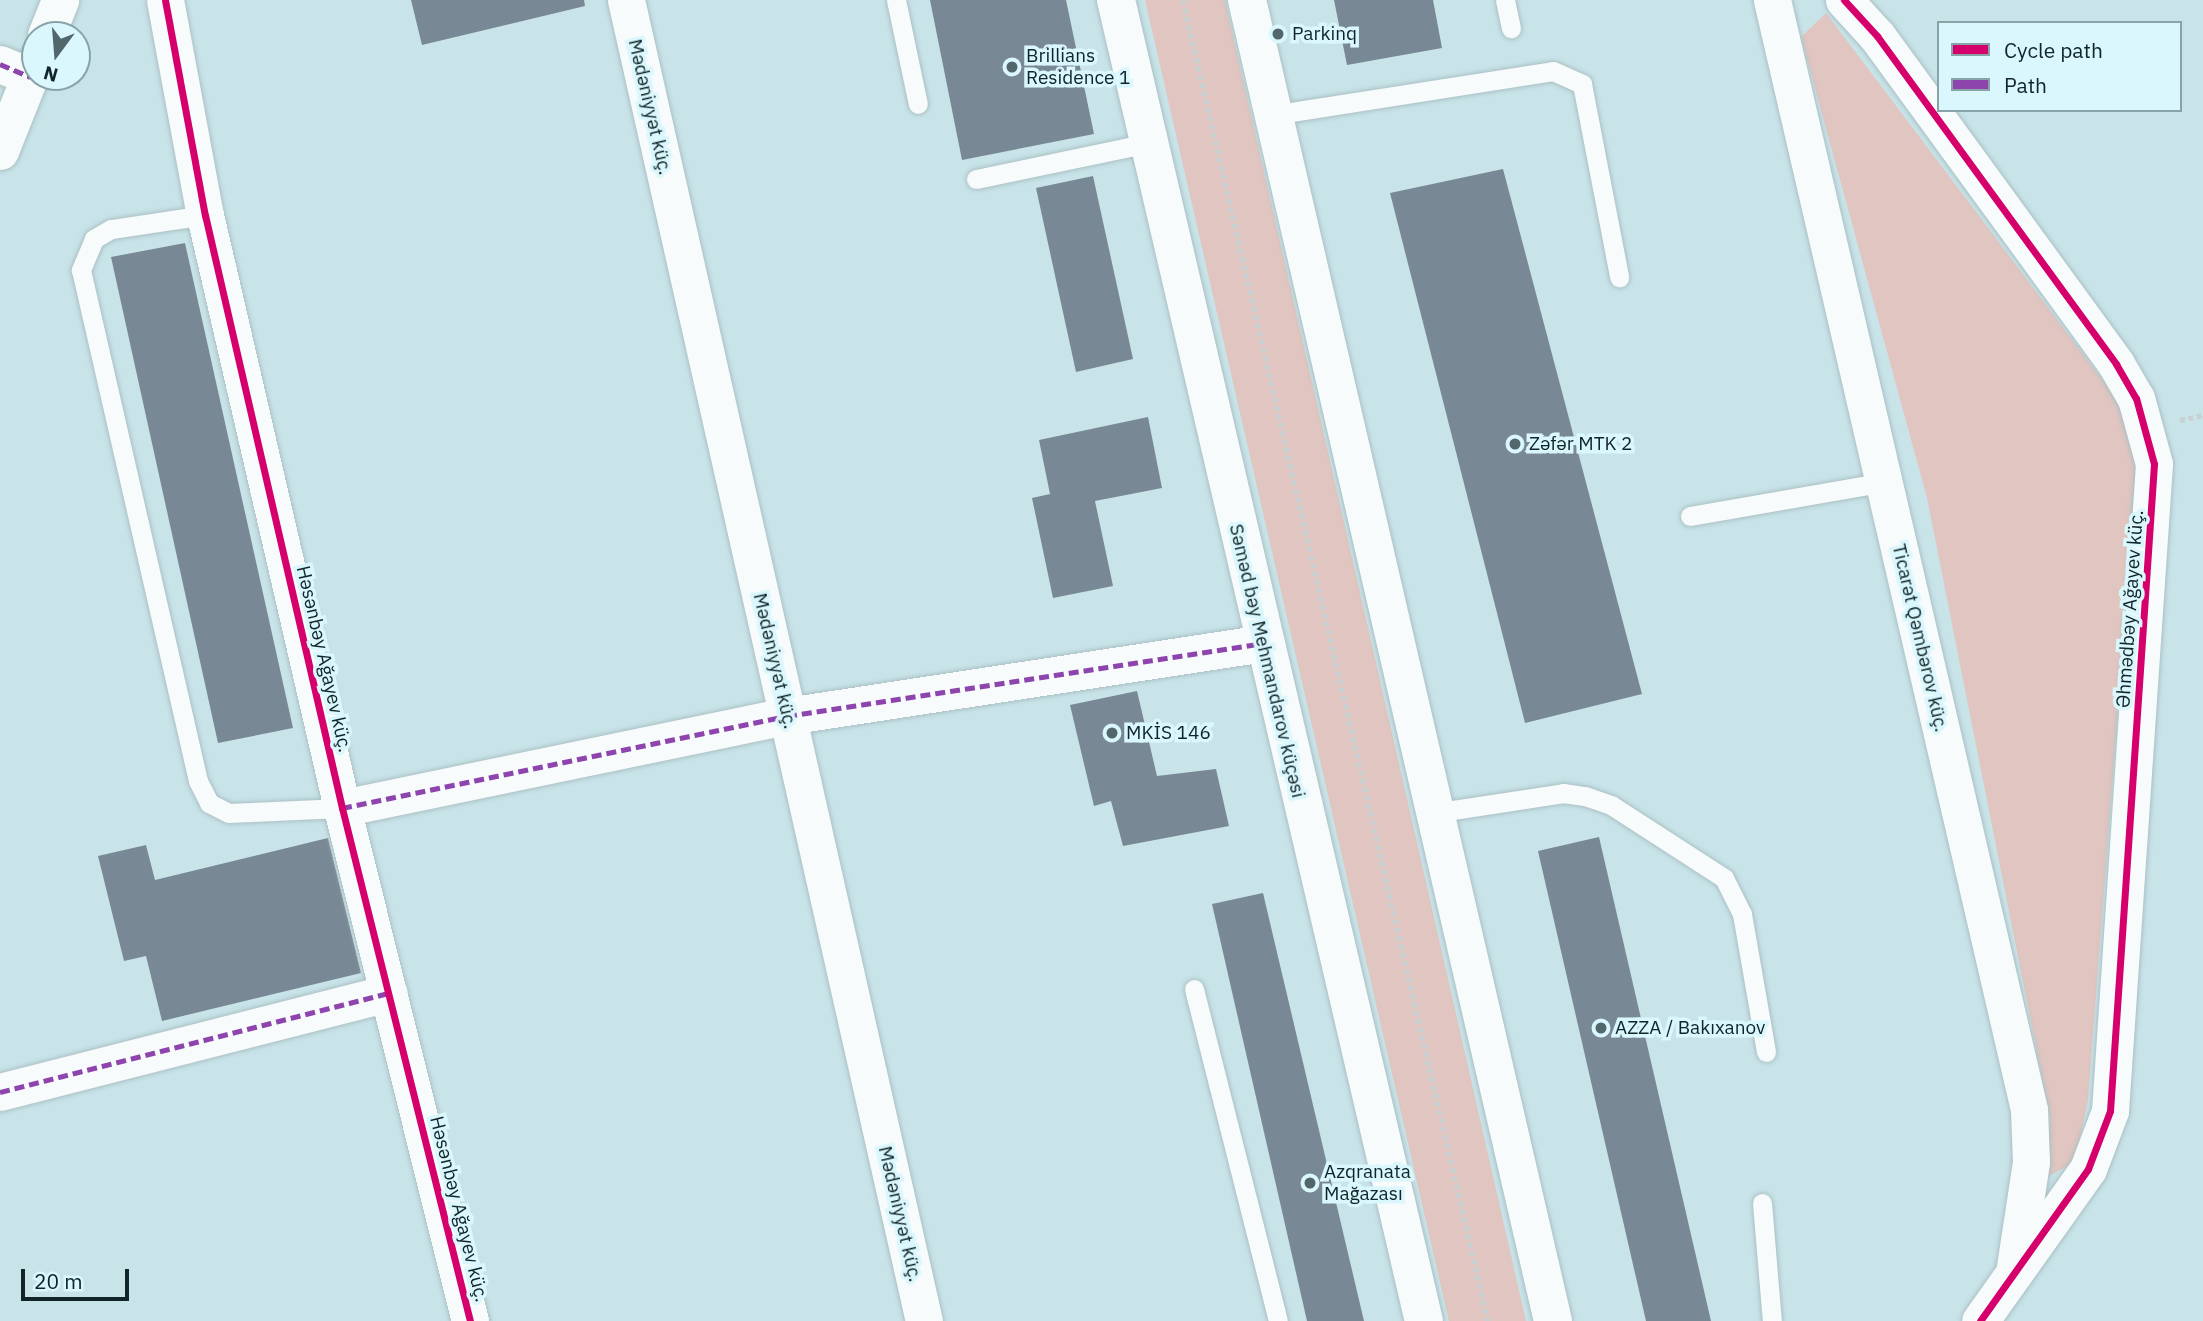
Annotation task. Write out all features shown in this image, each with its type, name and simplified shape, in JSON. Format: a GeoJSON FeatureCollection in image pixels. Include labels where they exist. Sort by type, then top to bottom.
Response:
{"type":"FeatureCollection","features":[{"type":"Feature","properties":{"kind":"main road","name":"Səməd bəy Mehmandarov küçəsi"},"geometry":{"type":"LineString","coordinates":[[1116,0],[1424,1321]]}},
{"type":"Feature","properties":{"kind":"main road"},"geometry":{"type":"LineString","coordinates":[[1247,0],[1433,813],[1553,1321]]}},
{"type":"Feature","properties":{"kind":"street"},"geometry":{"type":"LineString","coordinates":[[52,21],[60,0]]}},
{"type":"Feature","properties":{"kind":"street","name":"Həsənbəy Ağayev küç."},"geometry":{"type":"LineString","coordinates":[[165,0],[205,215],[342,808],[470,1321]]}},
{"type":"Feature","properties":{"kind":"street","name":"Mədəniyyət küç."},"geometry":{"type":"LineString","coordinates":[[626,0],[924,1321]]}},
{"type":"Feature","properties":{"kind":"street","name":"Ticarət Qəmbərov küç."},"geometry":{"type":"LineString","coordinates":[[1772,0],[2029,1110],[2031,1162],[2013,1279]]}},
{"type":"Feature","properties":{"kind":"street","name":"Əhmədbəy Ağayev küç."},"geometry":{"type":"LineString","coordinates":[[1844,0],[1877,36],[2116,364],[2136,398],[2154,464],[2110,1111],[2088,1169],[2013,1279],[1980,1321]]}},
{"type":"Feature","properties":{"kind":"street"},"geometry":{"type":"LineString","coordinates":[[0,151],[21,72]]}},
{"type":"Feature","properties":{"kind":"street"},"geometry":{"type":"LineString","coordinates":[[342,808],[787,716],[1264,643]]}},
{"type":"Feature","properties":{"kind":"street"},"geometry":{"type":"LineString","coordinates":[[0,1093],[389,993]]}},
{"type":"Feature","properties":{"kind":"lane"},"geometry":{"type":"LineString","coordinates":[[896,0],[918,104]]}},
{"type":"Feature","properties":{"kind":"lane"},"geometry":{"type":"LineString","coordinates":[[1505,0],[1511,29]]}},
{"type":"Feature","properties":{"kind":"lane"},"geometry":{"type":"LineString","coordinates":[[1272,115],[1553,71],[1582,84],[1619,277]]}},
{"type":"Feature","properties":{"kind":"lane"},"geometry":{"type":"LineString","coordinates":[[976,179],[1149,143]]}},
{"type":"Feature","properties":{"kind":"lane"},"geometry":{"type":"LineString","coordinates":[[205,215],[111,229],[90,246],[81,270],[195,768],[209,803],[229,813],[342,808]]}},
{"type":"Feature","properties":{"kind":"lane"},"geometry":{"type":"LineString","coordinates":[[1689,516],[1885,482]]}},
{"type":"Feature","properties":{"kind":"lane"},"geometry":{"type":"LineString","coordinates":[[1433,813],[1563,793],[1585,796],[1611,805],[1724,878],[1742,914],[1766,1052]]}},
{"type":"Feature","properties":{"kind":"lane"},"geometry":{"type":"LineString","coordinates":[[1194,989],[1278,1321]]}},
{"type":"Feature","properties":{"kind":"lane"},"geometry":{"type":"LineString","coordinates":[[1762,1203],[1772,1321]]}},
{"type":"Feature","properties":{"kind":"path"},"geometry":{"type":"LineString","coordinates":[[1183,0],[1488,1321]]}},
{"type":"Feature","properties":{"kind":"shaded area"},"geometry":{"type":"Polygon","coordinates":[[[1145,0],[1225,0],[1526,1321],[1449,1321],[1145,0]]]}},
{"type":"Feature","properties":{"kind":"shaded area"},"geometry":{"type":"Polygon","coordinates":[[[1826,13],[2114,395],[2131,435],[2136,473],[2088,1100],[2075,1162],[2047,1177],[2050,1118],[1927,498],[1801,37],[1826,13]]]}},
{"type":"Feature","properties":{"kind":"building"},"geometry":{"type":"Polygon","coordinates":[[[411,0],[584,0],[585,6],[422,45],[411,0]]]}},
{"type":"Feature","properties":{"kind":"building","name":"Brillians Residence 1"},"geometry":{"type":"Polygon","coordinates":[[[930,0],[1066,0],[1094,134],[962,160],[930,0]]]}},
{"type":"Feature","properties":{"kind":"building"},"geometry":{"type":"Polygon","coordinates":[[[1334,0],[1433,0],[1442,48],[1347,65],[1334,0]]]}},
{"type":"Feature","properties":{"kind":"building","name":"Zəfər MTK 2"},"geometry":{"type":"Polygon","coordinates":[[[1503,169],[1642,694],[1525,723],[1390,193],[1503,169]]]}},
{"type":"Feature","properties":{"kind":"building"},"geometry":{"type":"Polygon","coordinates":[[[1093,176],[1133,359],[1076,372],[1036,188],[1093,176]]]}},
{"type":"Feature","properties":{"kind":"building"},"geometry":{"type":"Polygon","coordinates":[[[185,243],[293,728],[218,743],[111,257],[185,243]]]}},
{"type":"Feature","properties":{"kind":"building"},"geometry":{"type":"Polygon","coordinates":[[[1148,417],[1162,488],[1095,501],[1113,586],[1053,598],[1032,498],[1050,494],[1039,440],[1148,417]]]}},
{"type":"Feature","properties":{"kind":"building"},"geometry":{"type":"Polygon","coordinates":[[[1137,691],[1157,776],[1216,769],[1229,826],[1123,846],[1111,801],[1094,806],[1070,705],[1137,691]]]}},
{"type":"Feature","properties":{"kind":"building"},"geometry":{"type":"Polygon","coordinates":[[[1599,837],[1711,1321],[1646,1321],[1538,851],[1599,837]]]}},
{"type":"Feature","properties":{"kind":"building"},"geometry":{"type":"Polygon","coordinates":[[[328,838],[361,973],[162,1021],[146,956],[124,961],[98,856],[146,845],[155,880],[328,838]]]}},
{"type":"Feature","properties":{"kind":"building"},"geometry":{"type":"Polygon","coordinates":[[[1263,893],[1364,1321],[1307,1321],[1212,904],[1263,893]]]}},
{"type":"Feature","properties":{"kind":"marked path"},"geometry":{"type":"LineString","coordinates":[[0,64],[21,73]]}},
{"type":"Feature","properties":{"kind":"marked path"},"geometry":{"type":"LineString","coordinates":[[342,808],[787,716],[1264,643]]}},
{"type":"Feature","properties":{"kind":"marked path"},"geometry":{"type":"LineString","coordinates":[[0,1092],[389,993]]}},
{"type":"Feature","properties":{"kind":"cycle path"},"geometry":{"type":"LineString","coordinates":[[165,0],[205,215],[342,808],[470,1321]]}},
{"type":"Feature","properties":{"kind":"cycle path"},"geometry":{"type":"LineString","coordinates":[[1844,0],[1877,36],[2116,364],[2136,398],[2154,464],[2110,1111],[2088,1169],[1980,1321]]}},
{"type":"Feature","properties":{"kind":"place","name":"Parkinq"},"geometry":{"type":"Point","coordinates":[1278,34]}},
{"type":"Feature","properties":{"kind":"place","name":"Brillians Residence 1"},"geometry":{"type":"Point","coordinates":[1012,67]}},
{"type":"Feature","properties":{"kind":"place","name":"Zəfər MTK 2"},"geometry":{"type":"Point","coordinates":[1515,444]}},
{"type":"Feature","properties":{"kind":"place","name":"MKİS 146"},"geometry":{"type":"Point","coordinates":[1112,733]}},
{"type":"Feature","properties":{"kind":"place","name":"AZZA / Bakıxanov"},"geometry":{"type":"Point","coordinates":[1601,1028]}},
{"type":"Feature","properties":{"kind":"place","name":"Azqranata Mağazası"},"geometry":{"type":"Point","coordinates":[1310,1183]}}]}
